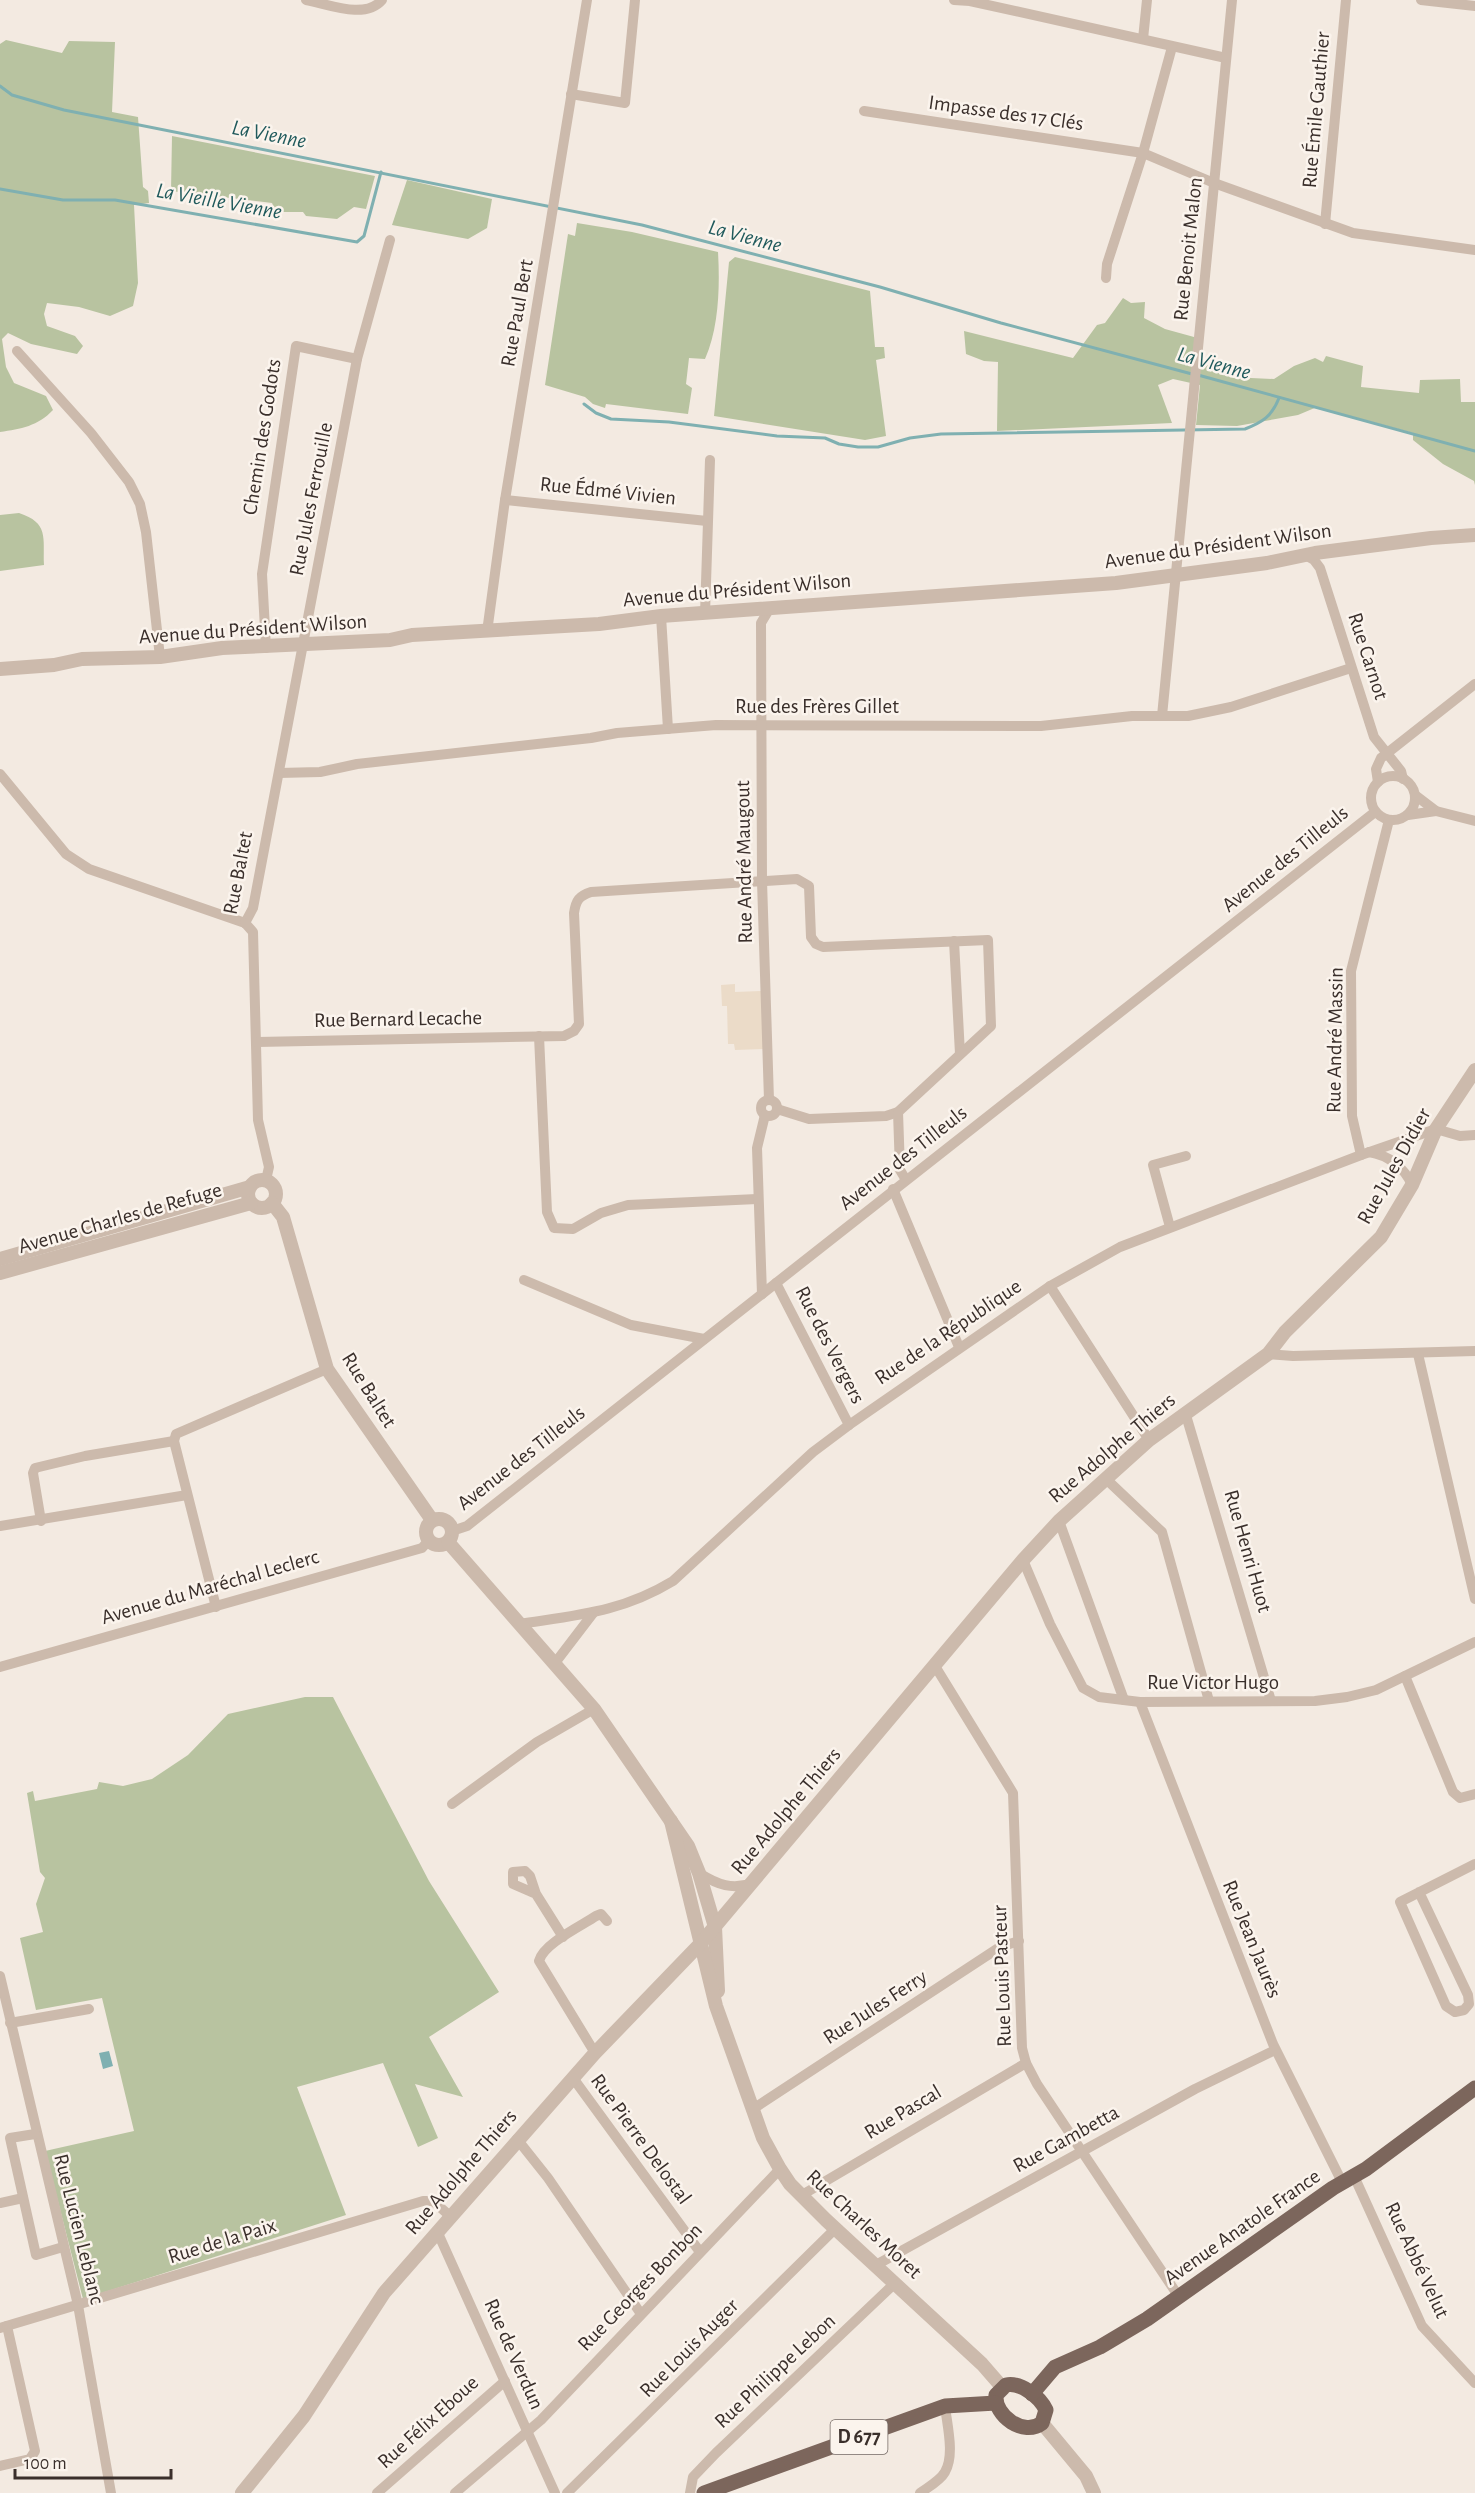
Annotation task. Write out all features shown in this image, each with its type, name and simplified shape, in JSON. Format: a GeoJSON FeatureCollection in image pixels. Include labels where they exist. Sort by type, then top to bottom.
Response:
{"type":"FeatureCollection","features":[{"type":"Feature","properties":{"kind":"main road","name":"Avenue Anatole France"},"geometry":{"type":"LineString","coordinates":[[1032,2394],[1055,2367],[1126,2333],[1475,2088]]}},
{"type":"Feature","properties":{"kind":"main road"},"geometry":{"type":"LineString","coordinates":[[1015,2385],[1032,2394],[1039,2398],[1046,2410],[1046,2418],[1042,2423],[1033,2428],[1025,2428],[1000,2414],[996,2395],[1002,2387],[1015,2385]]}},
{"type":"Feature","properties":{"kind":"main road","name":"D 677"},"geometry":{"type":"LineString","coordinates":[[704,2493],[945,2406],[996,2403]]}},
{"type":"Feature","properties":{"kind":"street"},"geometry":{"type":"LineString","coordinates":[[306,0],[361,11],[375,8],[382,0]]}},
{"type":"Feature","properties":{"kind":"street","name":"Rue Paul Bert"},"geometry":{"type":"LineString","coordinates":[[487,632],[505,500],[587,0]]}},
{"type":"Feature","properties":{"kind":"street"},"geometry":{"type":"LineString","coordinates":[[571,94],[626,103],[635,0]]}},
{"type":"Feature","properties":{"kind":"street"},"geometry":{"type":"LineString","coordinates":[[954,0],[970,0],[1226,58]]}},
{"type":"Feature","properties":{"kind":"street"},"geometry":{"type":"LineString","coordinates":[[1143,39],[1147,0]]}},
{"type":"Feature","properties":{"kind":"street","name":"Rue Benoit Malon"},"geometry":{"type":"LineString","coordinates":[[1162,716],[1232,0]]}},
{"type":"Feature","properties":{"kind":"street","name":"Rue Émile Gauthier"},"geometry":{"type":"LineString","coordinates":[[1325,224],[1346,0]]}},
{"type":"Feature","properties":{"kind":"street"},"geometry":{"type":"LineString","coordinates":[[1421,0],[1475,6]]}},
{"type":"Feature","properties":{"kind":"street"},"geometry":{"type":"LineString","coordinates":[[1106,278],[1107,264],[1143,153],[1172,47]]}},
{"type":"Feature","properties":{"kind":"street","name":"Impasse des 17 Clés"},"geometry":{"type":"LineString","coordinates":[[864,111],[1143,153],[1214,183],[1353,233],[1475,250]]}},
{"type":"Feature","properties":{"kind":"street"},"geometry":{"type":"LineString","coordinates":[[357,359],[390,240]]}},
{"type":"Feature","properties":{"kind":"street","name":"Chemin des Godots"},"geometry":{"type":"LineString","coordinates":[[266,648],[262,573],[296,346],[357,359]]}},
{"type":"Feature","properties":{"kind":"street"},"geometry":{"type":"LineString","coordinates":[[16,351],[91,433],[129,482],[140,504],[146,532],[160,657]]}},
{"type":"Feature","properties":{"kind":"street","name":"Rue Jules Ferrouille"},"geometry":{"type":"LineString","coordinates":[[303,646],[357,359]]}},
{"type":"Feature","properties":{"kind":"street"},"geometry":{"type":"LineString","coordinates":[[705,614],[710,460]]}},
{"type":"Feature","properties":{"kind":"street","name":"Rue Édmé Vivien"},"geometry":{"type":"LineString","coordinates":[[505,500],[708,520]]}},
{"type":"Feature","properties":{"kind":"street","name":"Avenue du Président Wilson"},"geometry":{"type":"LineString","coordinates":[[0,669],[54,665],[82,659],[160,657],[222,648],[266,648],[390,640],[452,632],[487,632],[599,624],[748,609],[924,596],[947,597],[974,592],[1063,585],[1093,585],[1267,564],[1326,552],[1475,535]]}},
{"type":"Feature","properties":{"kind":"street"},"geometry":{"type":"LineString","coordinates":[[1320,568],[1319,562],[1326,552]]}},
{"type":"Feature","properties":{"kind":"street"},"geometry":{"type":"LineString","coordinates":[[1305,555],[1314,560],[1320,568]]}},
{"type":"Feature","properties":{"kind":"street","name":"Rue Carnot"},"geometry":{"type":"LineString","coordinates":[[1320,568],[1374,737],[1401,771],[1403,779]]}},
{"type":"Feature","properties":{"kind":"street"},"geometry":{"type":"LineString","coordinates":[[748,609],[761,622],[770,608]]}},
{"type":"Feature","properties":{"kind":"street"},"geometry":{"type":"LineString","coordinates":[[661,616],[668,729]]}},
{"type":"Feature","properties":{"kind":"street","name":"Rue André Maugout"},"geometry":{"type":"LineString","coordinates":[[761,622],[762,881],[769,1100]]}},
{"type":"Feature","properties":{"kind":"street","name":"Rue Baltet"},"geometry":{"type":"LineString","coordinates":[[266,1180],[269,1167],[258,1120],[253,932],[245,923],[253,908],[303,646]]}},
{"type":"Feature","properties":{"kind":"street","name":"Rue des Frères Gillet"},"geometry":{"type":"LineString","coordinates":[[279,773],[320,772],[357,764],[716,725],[1041,726],[1132,716],[1209,714],[1351,668]]}},
{"type":"Feature","properties":{"kind":"street"},"geometry":{"type":"LineString","coordinates":[[1437,811],[1389,820],[1375,812],[1371,796],[1378,782],[1377,763],[1386,753],[1475,684]]}},
{"type":"Feature","properties":{"kind":"street"},"geometry":{"type":"LineString","coordinates":[[0,774],[58,846],[89,869],[245,923]]}},
{"type":"Feature","properties":{"kind":"street"},"geometry":{"type":"LineString","coordinates":[[1378,782],[1393,776],[1411,785],[1415,795],[1414,806],[1408,815]]}},
{"type":"Feature","properties":{"kind":"street"},"geometry":{"type":"LineString","coordinates":[[1415,795],[1437,811],[1475,821]]}},
{"type":"Feature","properties":{"kind":"street","name":"Avenue des Tilleuls"},"geometry":{"type":"LineString","coordinates":[[450,1536],[467,1526],[893,1189],[1130,1006],[1172,970],[1209,945],[1280,889],[1315,857],[1375,812]]}},
{"type":"Feature","properties":{"kind":"street","name":"Rue André Massin"},"geometry":{"type":"LineString","coordinates":[[1365,1153],[1352,1116],[1352,971],[1389,820]]}},
{"type":"Feature","properties":{"kind":"street"},"geometry":{"type":"LineString","coordinates":[[762,881],[797,879],[809,886],[811,937],[816,944],[823,947],[988,940],[991,1026],[898,1112],[886,1116],[809,1119],[777,1109],[774,1102],[769,1100],[761,1105],[765,1115],[757,1148],[757,1199],[762,1294]]}},
{"type":"Feature","properties":{"kind":"street","name":"Rue Bernard Lecache"},"geometry":{"type":"LineString","coordinates":[[257,1042],[564,1036],[574,1031],[579,1024],[574,913],[576,902],[581,895],[591,892],[762,881]]}},
{"type":"Feature","properties":{"kind":"street"},"geometry":{"type":"LineString","coordinates":[[954,940],[960,1054]]}},
{"type":"Feature","properties":{"kind":"street"},"geometry":{"type":"LineString","coordinates":[[539,1036],[548,1212],[554,1228],[573,1229],[602,1213],[628,1205],[757,1199]]}},
{"type":"Feature","properties":{"kind":"street","name":"Rue Jules Didier"},"geometry":{"type":"LineString","coordinates":[[1268,1354],[1285,1332],[1381,1237],[1412,1185],[1436,1130],[1475,1070]]}},
{"type":"Feature","properties":{"kind":"street"},"geometry":{"type":"LineString","coordinates":[[765,1115],[773,1116],[777,1109]]}},
{"type":"Feature","properties":{"kind":"street"},"geometry":{"type":"LineString","coordinates":[[898,1112],[900,1170],[906,1180]]}},
{"type":"Feature","properties":{"kind":"street"},"geometry":{"type":"LineString","coordinates":[[1436,1130],[1460,1136],[1475,1135]]}},
{"type":"Feature","properties":{"kind":"street","name":"Rue de la République"},"geometry":{"type":"LineString","coordinates":[[520,1624],[616,1608],[651,1595],[673,1581],[813,1452],[849,1425],[1050,1286],[1120,1247],[1365,1153],[1436,1130]]}},
{"type":"Feature","properties":{"kind":"street"},"geometry":{"type":"LineString","coordinates":[[1365,1153],[1386,1157],[1405,1171],[1412,1185]]}},
{"type":"Feature","properties":{"kind":"street"},"geometry":{"type":"LineString","coordinates":[[1170,1227],[1153,1165],[1186,1156]]}},
{"type":"Feature","properties":{"kind":"street"},"geometry":{"type":"LineString","coordinates":[[266,1180],[275,1190],[272,1203],[260,1208],[251,1203],[248,1195],[250,1187],[257,1181],[266,1180]]}},
{"type":"Feature","properties":{"kind":"street","name":"Avenue Charles de Refuge"},"geometry":{"type":"LineString","coordinates":[[0,1259],[250,1187]]}},
{"type":"Feature","properties":{"kind":"street"},"geometry":{"type":"LineString","coordinates":[[893,1189],[959,1347]]}},
{"type":"Feature","properties":{"kind":"street","name":"Avenue Charles de Refuge"},"geometry":{"type":"LineString","coordinates":[[0,1274],[251,1203]]}},
{"type":"Feature","properties":{"kind":"street","name":"Rue Baltet"},"geometry":{"type":"LineString","coordinates":[[272,1203],[283,1217],[327,1369],[432,1520]]}},
{"type":"Feature","properties":{"kind":"street"},"geometry":{"type":"LineString","coordinates":[[525,1280],[631,1325],[704,1339]]}},
{"type":"Feature","properties":{"kind":"street","name":"Rue des Vergers"},"geometry":{"type":"LineString","coordinates":[[776,1283],[849,1425]]}},
{"type":"Feature","properties":{"kind":"street"},"geometry":{"type":"LineString","coordinates":[[1050,1286],[1149,1440]]}},
{"type":"Feature","properties":{"kind":"street"},"geometry":{"type":"LineString","coordinates":[[1268,1354],[1293,1356],[1475,1351]]}},
{"type":"Feature","properties":{"kind":"street","name":"Rue Adolphe Thiers"},"geometry":{"type":"LineString","coordinates":[[242,2493],[304,2416],[370,2312],[437,2231],[595,2053],[715,1927],[1023,1560],[1059,1521],[1149,1440],[1268,1354]]}},
{"type":"Feature","properties":{"kind":"street"},"geometry":{"type":"LineString","coordinates":[[1418,1354],[1475,1599]]}},
{"type":"Feature","properties":{"kind":"street"},"geometry":{"type":"LineString","coordinates":[[216,1607],[174,1441],[176,1434],[327,1369]]}},
{"type":"Feature","properties":{"kind":"street","name":"Rue Henri Huot"},"geometry":{"type":"LineString","coordinates":[[1185,1412],[1271,1701]]}},
{"type":"Feature","properties":{"kind":"street"},"geometry":{"type":"LineString","coordinates":[[41,1521],[33,1473],[35,1468],[85,1456],[174,1441]]}},
{"type":"Feature","properties":{"kind":"street"},"geometry":{"type":"LineString","coordinates":[[1105,1478],[1162,1532],[1209,1701]]}},
{"type":"Feature","properties":{"kind":"street"},"geometry":{"type":"LineString","coordinates":[[0,1526],[187,1495]]}},
{"type":"Feature","properties":{"kind":"street"},"geometry":{"type":"LineString","coordinates":[[450,1536],[440,1545],[425,1544],[426,1527],[432,1520],[445,1520],[450,1536],[520,1624],[594,1709],[688,1846],[699,1873],[715,1927]]}},
{"type":"Feature","properties":{"kind":"street"},"geometry":{"type":"LineString","coordinates":[[1059,1521],[1124,1700]]}},
{"type":"Feature","properties":{"kind":"street","name":"Avenue du Maréchal Leclerc"},"geometry":{"type":"LineString","coordinates":[[0,1667],[216,1607],[425,1544]]}},
{"type":"Feature","properties":{"kind":"street","name":"Rue Victor Hugo"},"geometry":{"type":"LineString","coordinates":[[1023,1560],[1050,1624],[1083,1688],[1099,1697],[1140,1702],[1316,1701],[1347,1697],[1376,1690],[1475,1642]]}},
{"type":"Feature","properties":{"kind":"street"},"geometry":{"type":"LineString","coordinates":[[555,1663],[594,1612]]}},
{"type":"Feature","properties":{"kind":"street","name":"Rue Louis Pasteur"},"geometry":{"type":"LineString","coordinates":[[935,1666],[1013,1793],[1022,2048],[1026,2063],[1179,2297]]}},
{"type":"Feature","properties":{"kind":"street"},"geometry":{"type":"LineString","coordinates":[[1404,1676],[1453,1792],[1460,1798],[1475,1794]]}},
{"type":"Feature","properties":{"kind":"street","name":"Rue Jean Jaurès"},"geometry":{"type":"LineString","coordinates":[[1140,1702],[1275,2050],[1348,2179]]}},
{"type":"Feature","properties":{"kind":"street"},"geometry":{"type":"LineString","coordinates":[[452,1804],[537,1742],[594,1709]]}},
{"type":"Feature","properties":{"kind":"street"},"geometry":{"type":"LineString","coordinates":[[671,1821],[701,1943]]}},
{"type":"Feature","properties":{"kind":"street"},"geometry":{"type":"LineString","coordinates":[[1419,1892],[1468,1995],[1469,2004],[1464,2010],[1455,2012],[1446,2006],[1400,1902],[1419,1892],[1475,1864]]}},
{"type":"Feature","properties":{"kind":"street"},"geometry":{"type":"LineString","coordinates":[[699,1873],[725,1886],[740,1887],[753,1883]]}},
{"type":"Feature","properties":{"kind":"street"},"geometry":{"type":"LineString","coordinates":[[536,1894],[563,1937]]}},
{"type":"Feature","properties":{"kind":"street"},"geometry":{"type":"LineString","coordinates":[[595,2053],[539,1961],[541,1953],[596,1916],[601,1914],[607,1921]]}},
{"type":"Feature","properties":{"kind":"street","name":"Rue Charles Moret"},"geometry":{"type":"LineString","coordinates":[[715,1927],[717,1984],[725,2031]]}},
{"type":"Feature","properties":{"kind":"street","name":"Rue Jules Ferry"},"geometry":{"type":"LineString","coordinates":[[753,2109],[1000,1947],[1019,1941]]}},
{"type":"Feature","properties":{"kind":"street","name":"Rue Charles Moret"},"geometry":{"type":"LineString","coordinates":[[701,1943],[716,2007],[763,2138],[780,2169],[802,2195],[982,2364],[1002,2387]]}},
{"type":"Feature","properties":{"kind":"street","name":"Rue Lucien Leblanc"},"geometry":{"type":"LineString","coordinates":[[0,1976],[35,2134],[78,2305],[111,2493]]}},
{"type":"Feature","properties":{"kind":"street"},"geometry":{"type":"LineString","coordinates":[[10,2023],[89,2009]]}},
{"type":"Feature","properties":{"kind":"street","name":"Rue Gambetta"},"geometry":{"type":"LineString","coordinates":[[876,2265],[1196,2089],[1275,2050]]}},
{"type":"Feature","properties":{"kind":"street","name":"Rue Pascal"},"geometry":{"type":"LineString","coordinates":[[802,2195],[1026,2063]]}},
{"type":"Feature","properties":{"kind":"street","name":"Rue Pierre Delostal"},"geometry":{"type":"LineString","coordinates":[[573,2078],[699,2252]]}},
{"type":"Feature","properties":{"kind":"street"},"geometry":{"type":"LineString","coordinates":[[35,2134],[10,2138],[36,2255],[63,2247]]}},
{"type":"Feature","properties":{"kind":"street"},"geometry":{"type":"LineString","coordinates":[[517,2139],[548,2178],[641,2314]]}},
{"type":"Feature","properties":{"kind":"street","name":"Rue Georges Bonbon"},"geometry":{"type":"LineString","coordinates":[[455,2493],[541,2420],[780,2169]]}},
{"type":"Feature","properties":{"kind":"street","name":"Rue Abbé Velut"},"geometry":{"type":"LineString","coordinates":[[1348,2179],[1382,2233],[1422,2326],[1475,2383]]}},
{"type":"Feature","properties":{"kind":"street"},"geometry":{"type":"LineString","coordinates":[[0,2203],[23,2198]]}},
{"type":"Feature","properties":{"kind":"street","name":"Rue de la Paix"},"geometry":{"type":"LineString","coordinates":[[3,2327],[423,2201],[434,2201],[450,2216]]}},
{"type":"Feature","properties":{"kind":"street","name":"Rue Louis Auger"},"geometry":{"type":"LineString","coordinates":[[567,2493],[836,2228]]}},
{"type":"Feature","properties":{"kind":"street","name":"Rue de Verdun"},"geometry":{"type":"LineString","coordinates":[[437,2231],[555,2493]]}},
{"type":"Feature","properties":{"kind":"street","name":"Rue Philippe Lebon"},"geometry":{"type":"LineString","coordinates":[[690,2493],[693,2477],[716,2453],[895,2283]]}},
{"type":"Feature","properties":{"kind":"street"},"geometry":{"type":"LineString","coordinates":[[0,2466],[30,2459],[35,2451],[3,2327]]}},
{"type":"Feature","properties":{"kind":"street","name":"Rue Félix Eboue"},"geometry":{"type":"LineString","coordinates":[[377,2493],[505,2381]]}},
{"type":"Feature","properties":{"kind":"street"},"geometry":{"type":"LineString","coordinates":[[920,2493],[941,2478],[947,2469],[949,2450],[945,2406]]}},
{"type":"Feature","properties":{"kind":"street"},"geometry":{"type":"LineString","coordinates":[[1042,2423],[1086,2476],[1094,2493]]}},
{"type":"Feature","properties":{"kind":"green space"},"geometry":{"type":"Polygon","coordinates":[[[6,40],[62,53],[69,41],[115,42],[112,112],[138,117],[143,187],[148,191],[149,203],[134,205],[138,283],[133,306],[110,316],[79,307],[47,303],[44,314],[47,326],[75,336],[83,346],[77,354],[31,344],[8,333],[2,339],[6,367],[14,383],[46,396],[53,410],[29,426],[0,432],[0,44],[6,40]]]}},
{"type":"Feature","properties":{"kind":"green space"},"geometry":{"type":"Polygon","coordinates":[[[172,136],[375,176],[366,209],[354,207],[337,219],[306,216],[303,212],[276,212],[272,203],[171,191],[172,136]]]}},
{"type":"Feature","properties":{"kind":"green space"},"geometry":{"type":"Polygon","coordinates":[[[407,180],[492,199],[487,228],[468,239],[392,225],[407,180]]]}},
{"type":"Feature","properties":{"kind":"green space"},"geometry":{"type":"Polygon","coordinates":[[[577,223],[632,232],[718,252],[716,320],[705,359],[689,358],[686,384],[692,388],[688,414],[606,404],[605,408],[593,404],[585,397],[545,385],[568,234],[575,236],[577,223]]]}},
{"type":"Feature","properties":{"kind":"green space"},"geometry":{"type":"Polygon","coordinates":[[[735,257],[870,291],[875,347],[884,347],[885,358],[876,360],[886,436],[865,440],[714,416],[729,262],[735,257]]]}},
{"type":"Feature","properties":{"kind":"green space"},"geometry":{"type":"Polygon","coordinates":[[[1123,298],[1131,303],[1145,302],[1144,318],[1165,329],[1194,337],[1204,364],[1251,378],[1274,379],[1294,366],[1315,358],[1323,362],[1326,356],[1363,366],[1361,387],[1419,393],[1420,380],[1460,379],[1461,402],[1475,402],[1475,485],[1474,481],[1443,464],[1413,440],[1413,433],[1317,407],[1298,415],[1237,426],[1196,425],[1200,385],[1173,379],[1158,385],[1172,423],[997,431],[998,362],[984,361],[966,354],[964,331],[1073,358],[1097,325],[1105,323],[1123,298]]]}},
{"type":"Feature","properties":{"kind":"green space"},"geometry":{"type":"Polygon","coordinates":[[[19,513],[29,517],[40,526],[44,539],[44,565],[0,571],[0,515],[19,513]]]}},
{"type":"Feature","properties":{"kind":"green space"},"geometry":{"type":"Polygon","coordinates":[[[305,1697],[333,1697],[429,1881],[499,1992],[429,2037],[463,2097],[415,2084],[438,2138],[418,2147],[383,2063],[297,2087],[346,2215],[83,2299],[45,2151],[134,2131],[102,1998],[36,2010],[20,1938],[43,1932],[36,1904],[45,1878],[40,1872],[27,1793],[33,1791],[35,1801],[97,1789],[99,1782],[123,1786],[152,1779],[188,1755],[228,1714],[305,1697]]]}},
{"type":"Feature","properties":{"kind":"shaded area"},"geometry":{"type":"Polygon","coordinates":[[[735,984],[735,992],[761,991],[764,1049],[735,1050],[734,1044],[728,1044],[727,1006],[722,1006],[721,985],[735,984]]]}},
{"type":"Feature","properties":{"kind":"water"},"geometry":{"type":"Polygon","coordinates":[[[109,2051],[113,2066],[103,2069],[99,2053],[109,2051]]]}},
{"type":"Feature","properties":{"kind":"waterway","name":"La Vienne"},"geometry":{"type":"LineString","coordinates":[[0,86],[12,95],[64,110],[642,225],[880,287],[1001,323],[1192,374]]}},
{"type":"Feature","properties":{"kind":"waterway","name":"La Vieille Vienne"},"geometry":{"type":"LineString","coordinates":[[0,189],[63,200],[115,200],[357,242],[364,236],[381,172]]}},
{"type":"Feature","properties":{"kind":"waterway","name":"La Vienne"},"geometry":{"type":"LineString","coordinates":[[1198,375],[1475,451]]}},
{"type":"Feature","properties":{"kind":"waterway"},"geometry":{"type":"LineString","coordinates":[[584,404],[596,413],[611,419],[669,422],[777,436],[825,438],[839,444],[878,447],[910,438],[941,434],[1245,429],[1266,418],[1279,398]]}}]}
